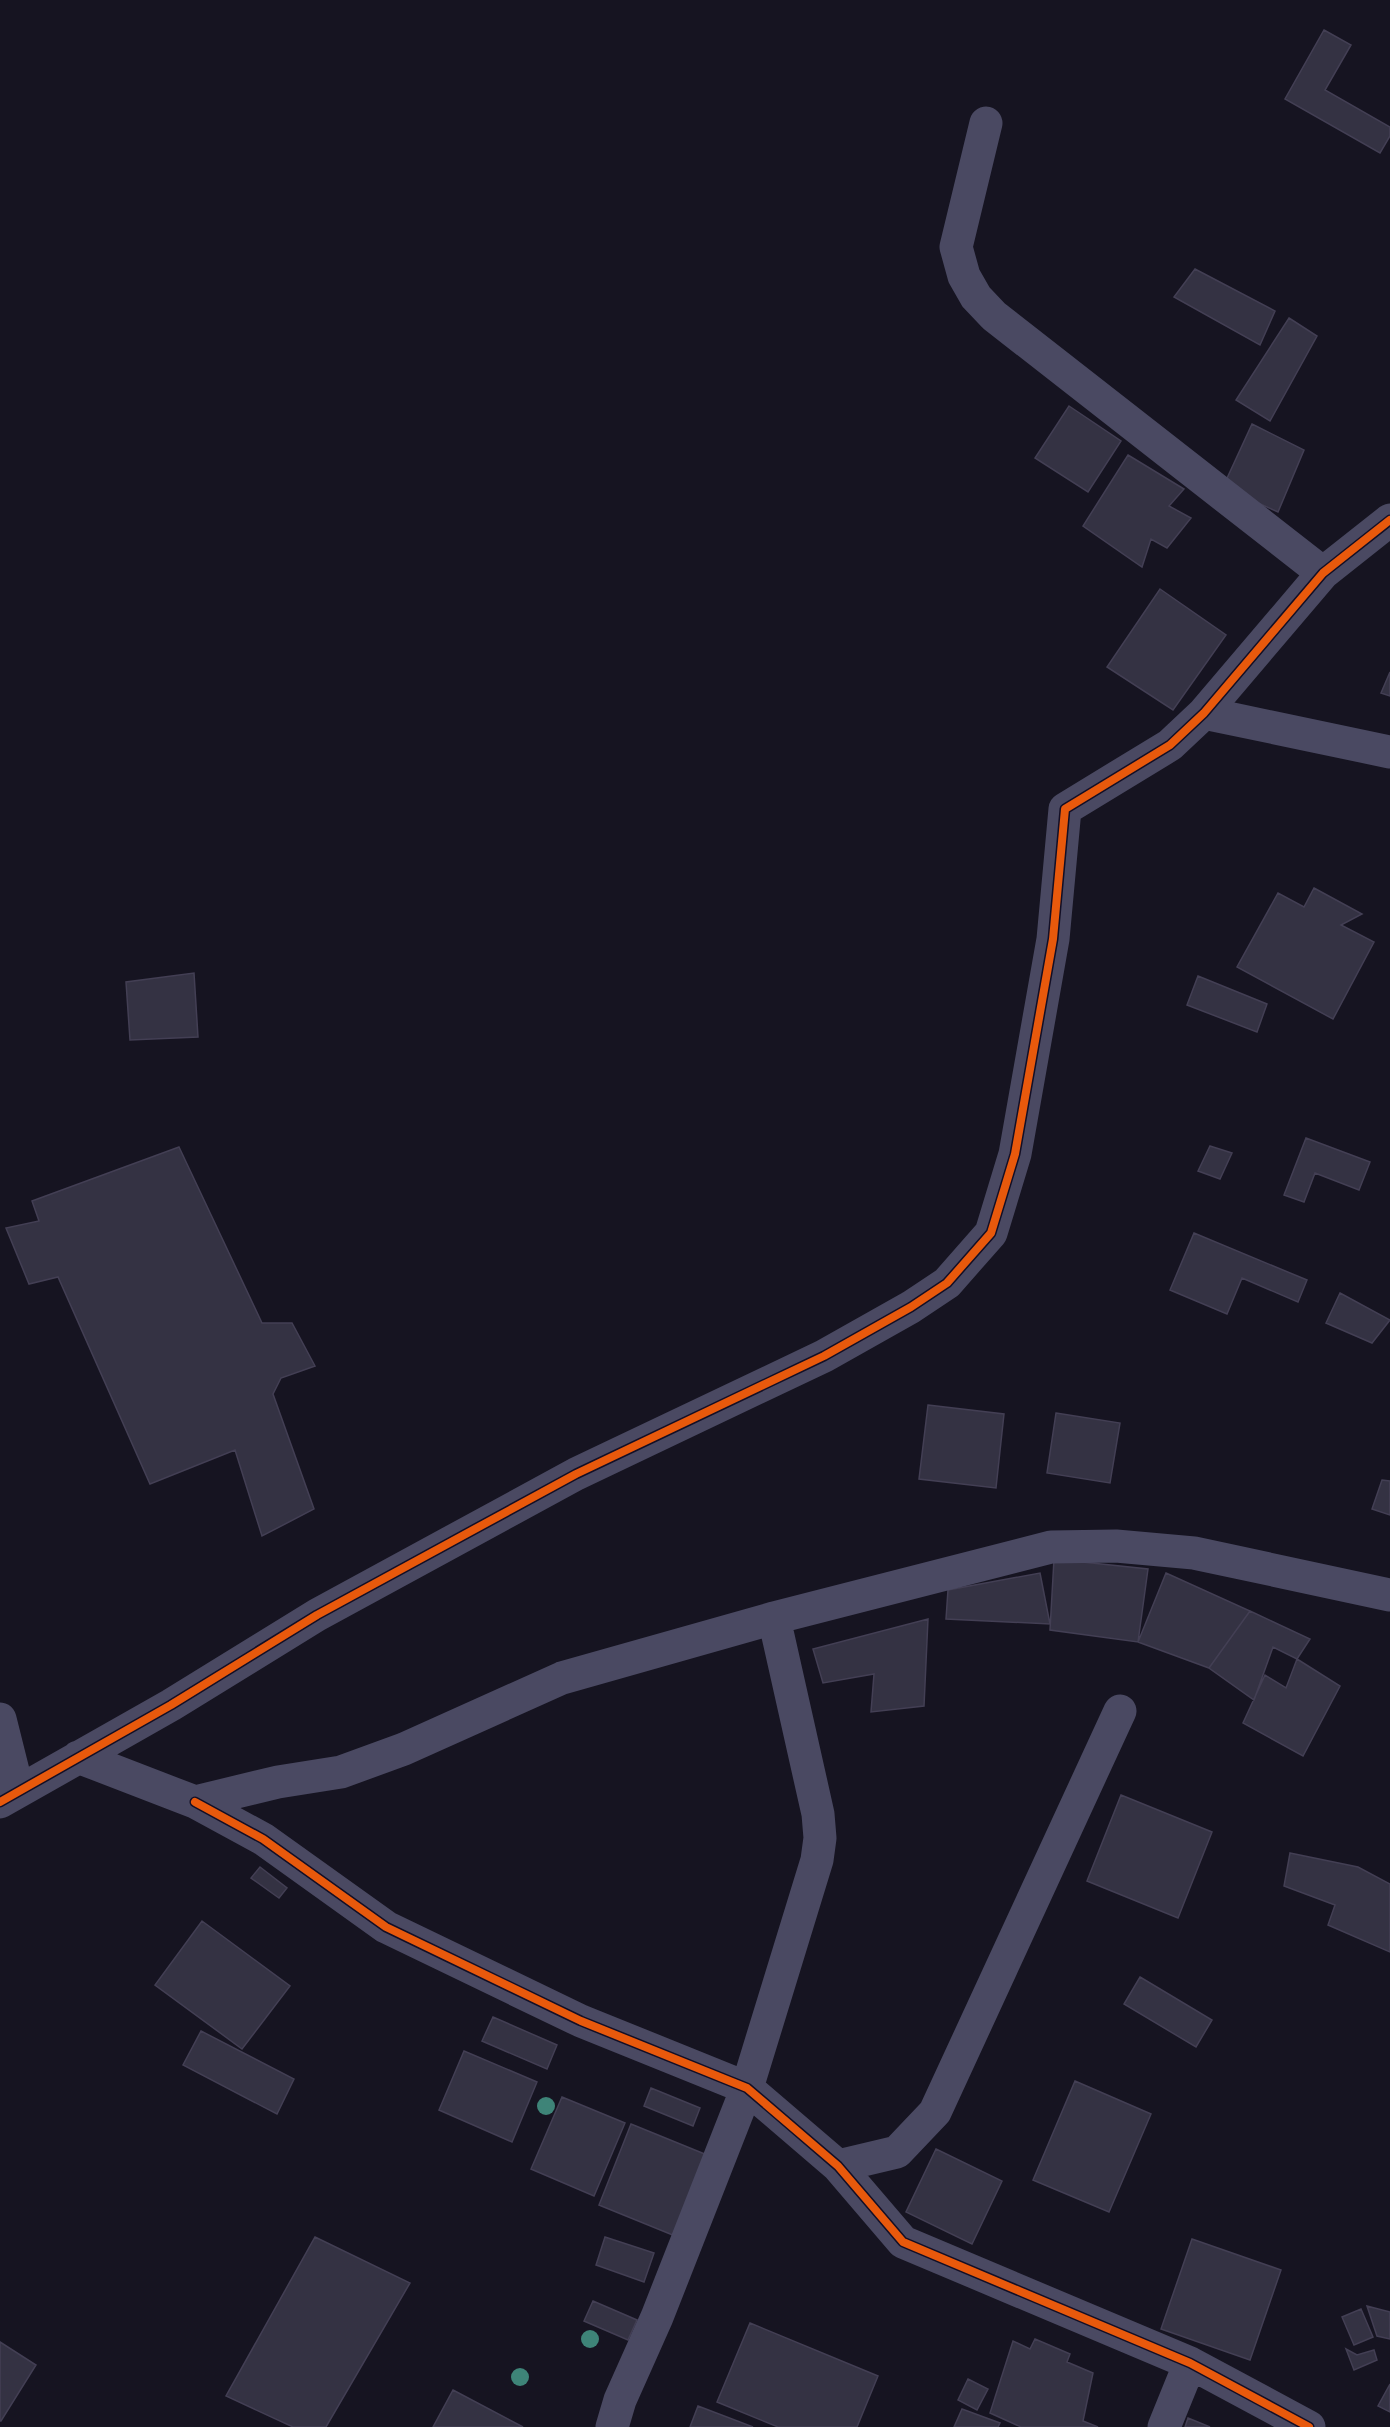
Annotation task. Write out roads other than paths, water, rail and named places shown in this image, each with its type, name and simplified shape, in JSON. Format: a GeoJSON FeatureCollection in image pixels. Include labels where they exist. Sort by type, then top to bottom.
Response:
{"type":"FeatureCollection","features":[{"type":"Feature","properties":{"kind":"street"},"geometry":{"type":"LineString","coordinates":[[986,123],[956,247],[964,276],[976,297],[994,316],[1323,573]]}},
{"type":"Feature","properties":{"kind":"street"},"geometry":{"type":"LineString","coordinates":[[0,1719],[9,1796],[171,1705],[317,1616],[576,1474],[824,1356],[911,1307],[947,1283],[991,1233],[1015,1154],[1053,939],[1065,808],[1170,745],[1204,713],[1323,573],[1390,520]]}},
{"type":"Feature","properties":{"kind":"street"},"geometry":{"type":"LineString","coordinates":[[1204,713],[1390,753]]}},
{"type":"Feature","properties":{"kind":"street"},"geometry":{"type":"LineString","coordinates":[[195,1802],[278,1782],[341,1772],[404,1749],[562,1678],[774,1618],[1051,1547],[1116,1546],[1194,1553],[1390,1595]]}},
{"type":"Feature","properties":{"kind":"street"},"geometry":{"type":"LineString","coordinates":[[612,2427],[620,2400],[657,2317],[747,2088],[817,1860],[820,1838],[818,1814],[774,1618]]}},
{"type":"Feature","properties":{"kind":"street"},"geometry":{"type":"LineString","coordinates":[[838,2166],[897,2152],[935,2112],[1120,1711]]}},
{"type":"Feature","properties":{"kind":"street"},"geometry":{"type":"LineString","coordinates":[[78,1757],[195,1802],[263,1839],[386,1928],[581,2021],[747,2088],[838,2166],[903,2242],[1190,2363],[1309,2427]]}},
{"type":"Feature","properties":{"kind":"street"},"geometry":{"type":"LineString","coordinates":[[1164,2427],[1190,2363]]}}]}
